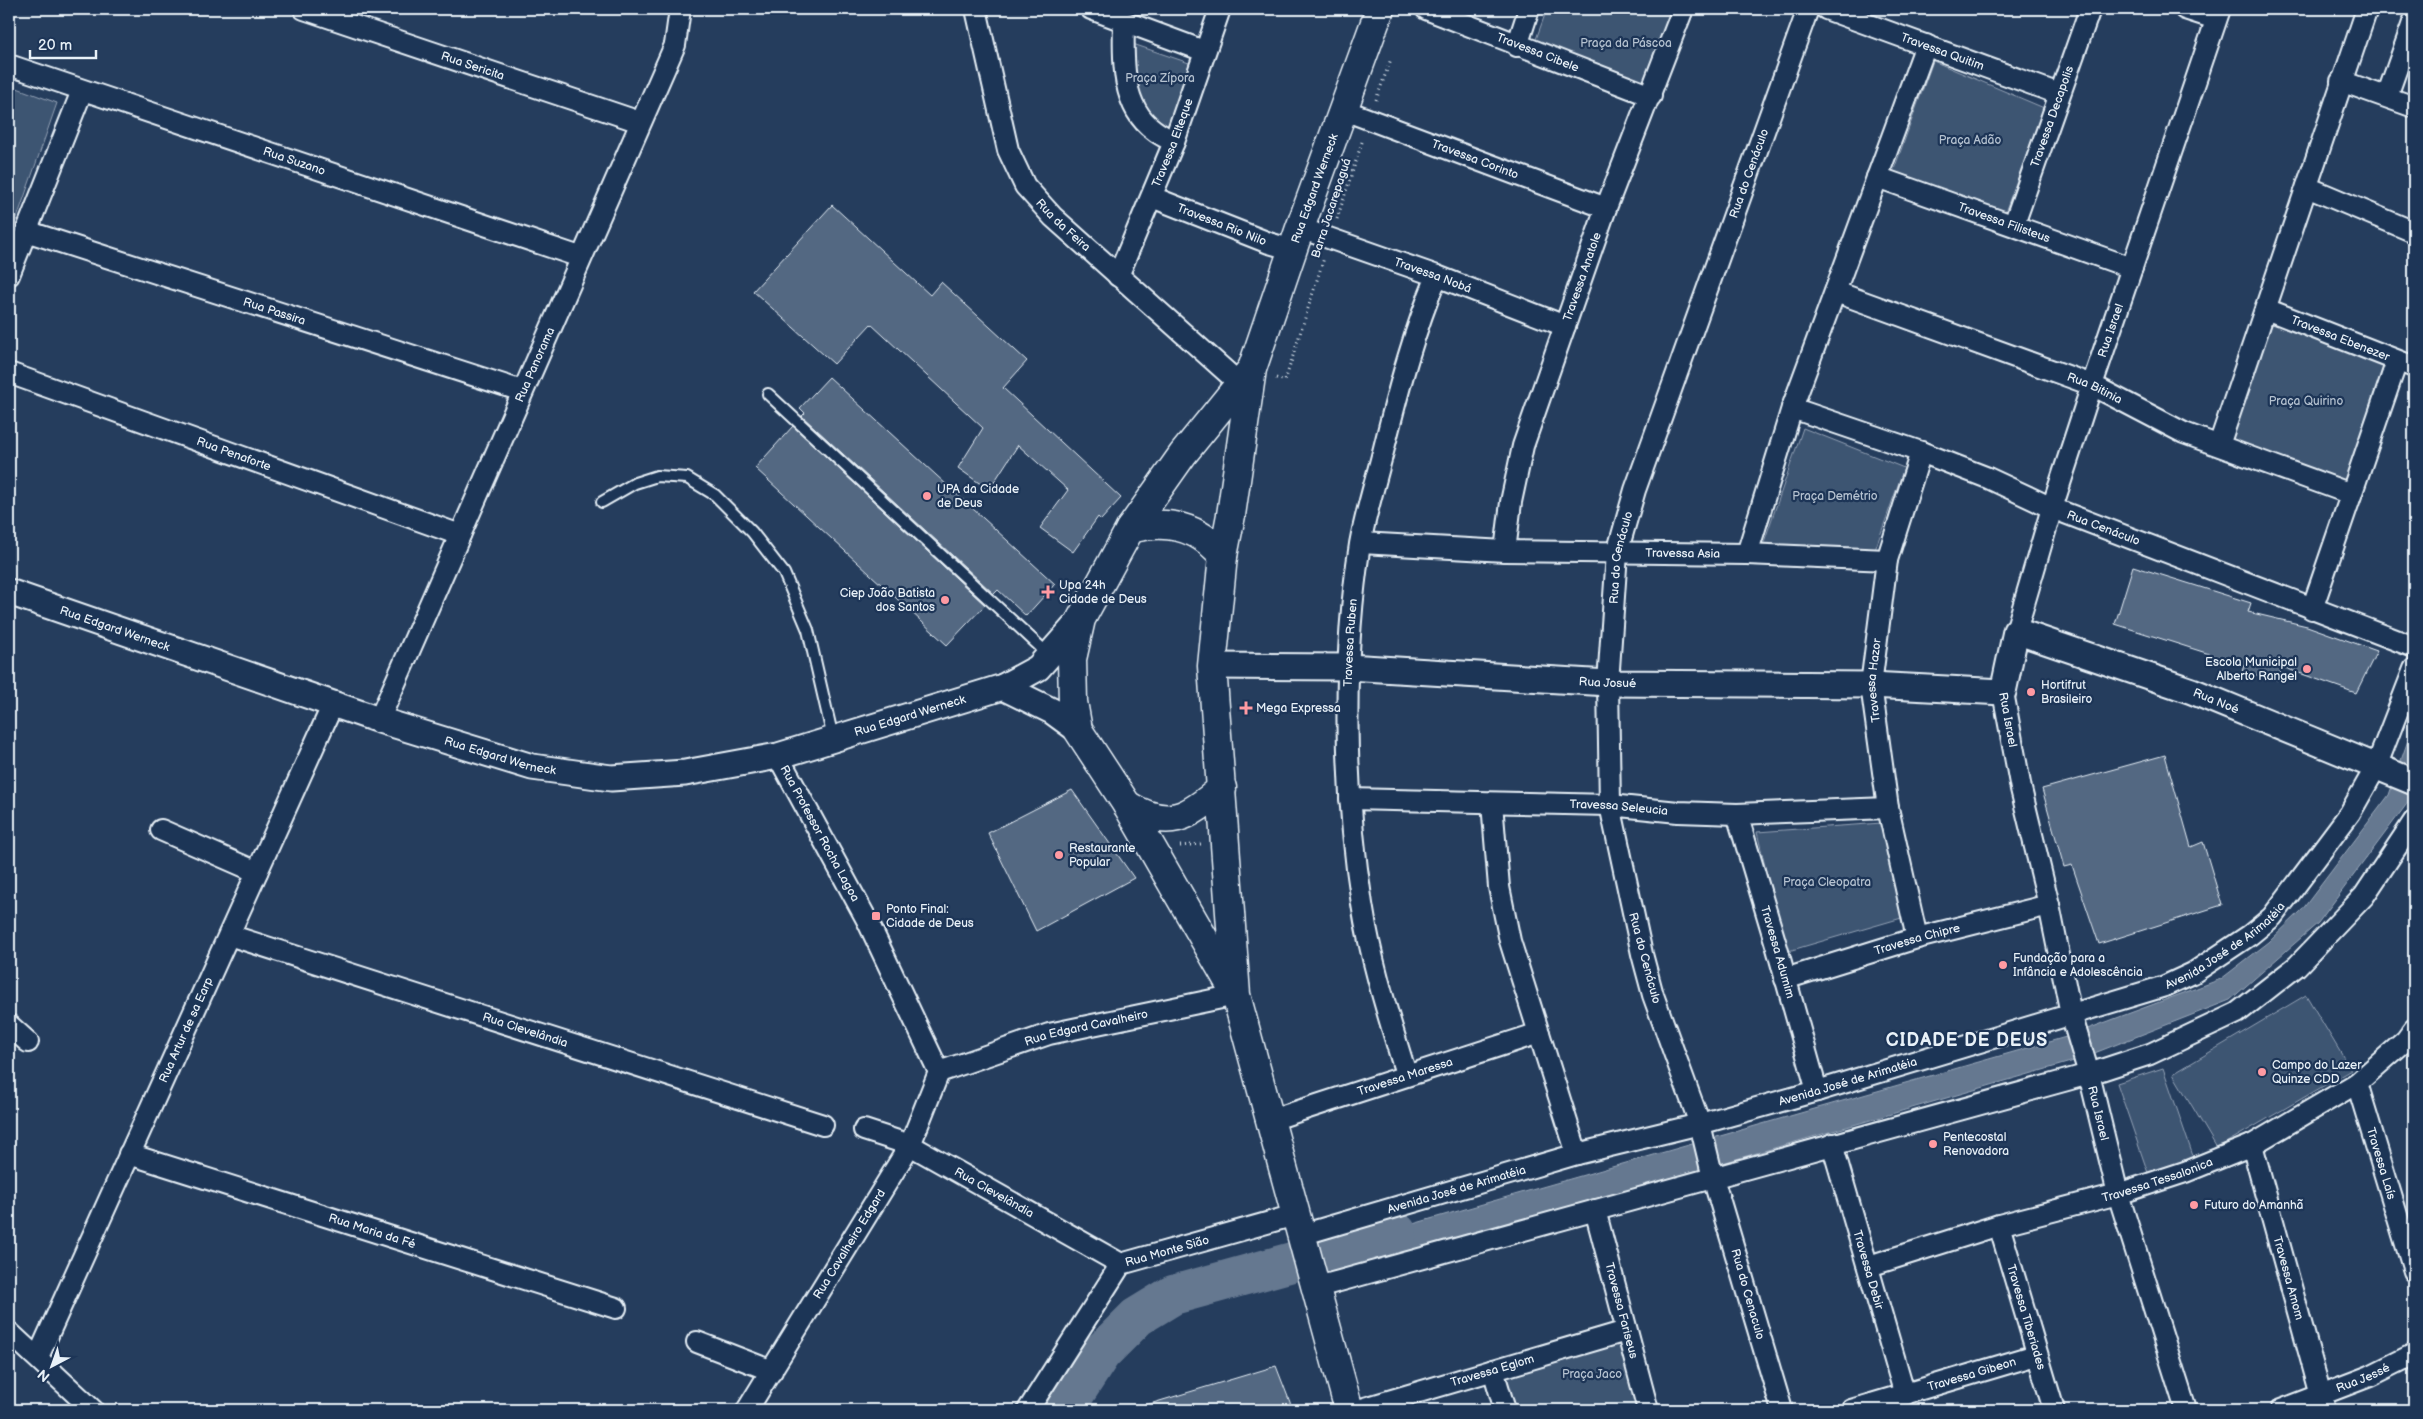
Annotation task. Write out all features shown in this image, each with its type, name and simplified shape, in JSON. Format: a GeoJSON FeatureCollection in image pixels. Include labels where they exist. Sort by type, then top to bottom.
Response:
{"type":"FeatureCollection","features":[{"type":"Feature","properties":{"kind":"main road","name":"Rua Edgard Werneck"},"geometry":{"type":"LineString","coordinates":[[1246,377],[1380,9]]}},
{"type":"Feature","properties":{"kind":"main road"},"geometry":{"type":"LineString","coordinates":[[1236,995],[1127,805],[1078,730],[1073,702],[1072,659],[1080,619],[1130,529],[1183,454],[1246,377]]}},
{"type":"Feature","properties":{"kind":"main road"},"geometry":{"type":"LineString","coordinates":[[1246,377],[1232,516],[1223,556],[1212,666],[1236,995],[1349,1410]]}},
{"type":"Feature","properties":{"kind":"main road"},"geometry":{"type":"LineString","coordinates":[[1130,529],[1154,523],[1188,528],[1205,538],[1223,556]]}},
{"type":"Feature","properties":{"kind":"main road"},"geometry":{"type":"LineString","coordinates":[[1127,805],[1145,816],[1168,819],[1184,815],[1207,801],[1222,788]]}},
{"type":"Feature","properties":{"kind":"street","name":"Rua Sericita"},"geometry":{"type":"LineString","coordinates":[[304,9],[640,122]]}},
{"type":"Feature","properties":{"kind":"street","name":"Rua Panorama"},"geometry":{"type":"LineString","coordinates":[[379,720],[675,45],[680,9]]}},
{"type":"Feature","properties":{"kind":"street","name":"Rua da Feira"},"geometry":{"type":"LineString","coordinates":[[976,9],[1008,150],[1025,186],[1053,217],[1118,276],[1246,377]]}},
{"type":"Feature","properties":{"kind":"street"},"geometry":{"type":"LineString","coordinates":[[1091,9],[1204,51]]}},
{"type":"Feature","properties":{"kind":"street","name":"Travessa Elteque"},"geometry":{"type":"LineString","coordinates":[[1118,276],[1174,142],[1220,9]]}},
{"type":"Feature","properties":{"kind":"street","name":"Travessa Cibele"},"geometry":{"type":"LineString","coordinates":[[1426,9],[1517,46],[1651,96]]}},
{"type":"Feature","properties":{"kind":"street"},"geometry":{"type":"LineString","coordinates":[[1517,46],[1529,9]]}},
{"type":"Feature","properties":{"kind":"street","name":"Travessa Anatole"},"geometry":{"type":"LineString","coordinates":[[1505,551],[1511,502],[1523,446],[1606,208],[1651,96],[1683,9]]}},
{"type":"Feature","properties":{"kind":"street","name":"Rua do Cenáculo"},"geometry":{"type":"LineString","coordinates":[[1712,1173],[1701,1128],[1653,994],[1642,954],[1610,805],[1608,683],[1617,553],[1635,490],[1808,9]]}},
{"type":"Feature","properties":{"kind":"street","name":"Travessa Quitim"},"geometry":{"type":"LineString","coordinates":[[1826,9],[2059,94]]}},
{"type":"Feature","properties":{"kind":"street","name":"Travessa Decapolis"},"geometry":{"type":"LineString","coordinates":[[2014,224],[2090,9]]}},
{"type":"Feature","properties":{"kind":"street"},"geometry":{"type":"LineString","coordinates":[[2185,9],[2218,14]]}},
{"type":"Feature","properties":{"kind":"street"},"geometry":{"type":"LineString","coordinates":[[2219,445],[2367,9]]}},
{"type":"Feature","properties":{"kind":"street","name":"Rua Israel"},"geometry":{"type":"LineString","coordinates":[[2186,1410],[2118,1194],[2088,1070],[2072,1018],[2049,905],[2021,789],[2003,692],[2016,631],[2052,508],[2218,14]]}},
{"type":"Feature","properties":{"kind":"street"},"geometry":{"type":"LineString","coordinates":[[2387,96],[2414,20]]}},
{"type":"Feature","properties":{"kind":"street"},"geometry":{"type":"LineString","coordinates":[[1124,22],[1123,66],[1139,115],[1153,130],[1174,142]]}},
{"type":"Feature","properties":{"kind":"street"},"geometry":{"type":"LineString","coordinates":[[1747,554],[1792,408],[1926,46]]}},
{"type":"Feature","properties":{"kind":"street","name":"Rua Suzano"},"geometry":{"type":"LineString","coordinates":[[9,65],[580,258]]}},
{"type":"Feature","properties":{"kind":"street"},"geometry":{"type":"LineString","coordinates":[[2341,81],[2414,107]]}},
{"type":"Feature","properties":{"kind":"street"},"geometry":{"type":"LineString","coordinates":[[9,275],[82,91]]}},
{"type":"Feature","properties":{"kind":"street","name":"Travessa Corinto"},"geometry":{"type":"LineString","coordinates":[[1344,110],[1606,208]]}},
{"type":"Feature","properties":{"kind":"street","name":"Travessa Filisteus"},"geometry":{"type":"LineString","coordinates":[[1877,177],[2014,224],[2132,268]]}},
{"type":"Feature","properties":{"kind":"street"},"geometry":{"type":"LineString","coordinates":[[2307,187],[2414,232]]}},
{"type":"Feature","properties":{"kind":"street","name":"Travessa Rio Nilo"},"geometry":{"type":"LineString","coordinates":[[1152,197],[1269,243],[1296,239]]}},
{"type":"Feature","properties":{"kind":"street","name":"Rua Passira"},"geometry":{"type":"LineString","coordinates":[[26,231],[522,391]]}},
{"type":"Feature","properties":{"kind":"street","name":"Travessa Nobá"},"geometry":{"type":"LineString","coordinates":[[1296,239],[1330,238],[1437,276],[1565,326]]}},
{"type":"Feature","properties":{"kind":"street","name":"Travessa Ruben"},"geometry":{"type":"LineString","coordinates":[[1406,1074],[1378,980],[1362,904],[1350,799],[1348,667],[1360,543],[1392,413],[1417,324],[1437,276]]}},
{"type":"Feature","properties":{"kind":"street","name":"Rua Bitinia"},"geometry":{"type":"LineString","coordinates":[[1836,292],[2092,385],[2184,433],[2351,494]]}},
{"type":"Feature","properties":{"kind":"street","name":"Travessa Ebenezer"},"geometry":{"type":"LineString","coordinates":[[2266,308],[2406,364]]}},
{"type":"Feature","properties":{"kind":"street"},"geometry":{"type":"LineString","coordinates":[[2312,609],[2351,494],[2406,364]]}},
{"type":"Feature","properties":{"kind":"street","name":"Rua Penaforte"},"geometry":{"type":"LineString","coordinates":[[9,373],[460,535]]}},
{"type":"Feature","properties":{"kind":"street","name":"Rua Cenáculo"},"geometry":{"type":"LineString","coordinates":[[1792,408],[1921,452],[1988,478],[2052,508],[2414,647]]}},
{"type":"Feature","properties":{"kind":"street","name":"Travessa Hazor"},"geometry":{"type":"LineString","coordinates":[[1917,938],[1888,808],[1871,685],[1887,560],[1921,452]]}},
{"type":"Feature","properties":{"kind":"street","name":"Travessa Asia"},"geometry":{"type":"LineString","coordinates":[[1360,543],[1505,551],[1747,554],[1887,560]]}},
{"type":"Feature","properties":{"kind":"street","name":"Rua Edgard Werneck"},"geometry":{"type":"LineString","coordinates":[[9,592],[379,720],[532,767],[611,778],[685,773],[778,756],[1003,687],[1038,668],[1080,619]]}},
{"type":"Feature","properties":{"kind":"street","name":"Rua Noé"},"geometry":{"type":"LineString","coordinates":[[2016,631],[2192,691],[2414,782]]}},
{"type":"Feature","properties":{"kind":"street","name":"Rua Josué"},"geometry":{"type":"LineString","coordinates":[[1212,666],[1348,667],[1608,683],[1871,685],[2003,692]]}},
{"type":"Feature","properties":{"kind":"street","name":"Avenida José de Arimatéia"},"geometry":{"type":"LineString","coordinates":[[1300,1232],[1576,1154],[1701,1128],[1817,1091],[2072,1018],[2164,986],[2186,976],[2250,935],[2272,916],[2336,834],[2379,768],[2414,669]]}},
{"type":"Feature","properties":{"kind":"street"},"geometry":{"type":"LineString","coordinates":[[1003,687],[1052,711],[1078,730]]}},
{"type":"Feature","properties":{"kind":"street","name":"Rua Artur de sa Earp"},"geometry":{"type":"LineString","coordinates":[[38,1357],[334,704]]}},
{"type":"Feature","properties":{"kind":"street","name":"Rua Professor Rocha Lagoa"},"geometry":{"type":"LineString","coordinates":[[778,756],[867,920],[939,1072]]}},
{"type":"Feature","properties":{"kind":"street","name":"Travessa Seleucia"},"geometry":{"type":"LineString","coordinates":[[1350,799],[1610,805],[1678,812],[1736,814],[1888,808]]}},
{"type":"Feature","properties":{"kind":"street"},"geometry":{"type":"LineString","coordinates":[[1492,802],[1499,887],[1522,982],[1576,1154]]}},
{"type":"Feature","properties":{"kind":"street","name":"Travessa Adumim"},"geometry":{"type":"LineString","coordinates":[[1736,814],[1817,1091]]}},
{"type":"Feature","properties":{"kind":"street"},"geometry":{"type":"LineString","coordinates":[[1313,1283],[1595,1210],[1712,1173],[1832,1144],[2150,1054],[2237,1013],[2297,966],[2364,896],[2414,821]]}},
{"type":"Feature","properties":{"kind":"street"},"geometry":{"type":"LineString","coordinates":[[161,830],[257,872]]}},
{"type":"Feature","properties":{"kind":"street","name":"Travessa Chipre"},"geometry":{"type":"LineString","coordinates":[[1785,979],[1917,938],[2049,905]]}},
{"type":"Feature","properties":{"kind":"street","name":"Rua Clevelândia"},"geometry":{"type":"LineString","coordinates":[[229,935],[823,1125]]}},
{"type":"Feature","properties":{"kind":"street","name":"Rua Edgard Cavalheiro"},"geometry":{"type":"LineString","coordinates":[[939,1072],[1049,1034],[1236,995]]}},
{"type":"Feature","properties":{"kind":"street"},"geometry":{"type":"LineString","coordinates":[[9,1025],[28,1042]]}},
{"type":"Feature","properties":{"kind":"street","name":"Travessa Maressa"},"geometry":{"type":"LineString","coordinates":[[1271,1120],[1406,1074],[1452,1062],[1539,1033]]}},
{"type":"Feature","properties":{"kind":"street","name":"Travessa Tessalonica"},"geometry":{"type":"LineString","coordinates":[[1869,1266],[1999,1225],[2118,1194],[2185,1172],[2252,1145],[2357,1083],[2411,1038]]}},
{"type":"Feature","properties":{"kind":"street","name":"Rua Cavalheiro Edgard"},"geometry":{"type":"LineString","coordinates":[[747,1410],[910,1145],[939,1072]]}},
{"type":"Feature","properties":{"kind":"street","name":"Travessa Laís"},"geometry":{"type":"LineString","coordinates":[[2357,1083],[2414,1271]]}},
{"type":"Feature","properties":{"kind":"street","name":"Rua Clevelândia"},"geometry":{"type":"LineString","coordinates":[[864,1130],[910,1145],[1121,1264]]}},
{"type":"Feature","properties":{"kind":"street","name":"Travessa Debir"},"geometry":{"type":"LineString","coordinates":[[1832,1144],[1905,1395]]}},
{"type":"Feature","properties":{"kind":"street","name":"Travessa Amom"},"geometry":{"type":"LineString","coordinates":[[2252,1145],[2323,1403]]}},
{"type":"Feature","properties":{"kind":"street","name":"Rua Maria da Fé"},"geometry":{"type":"LineString","coordinates":[[129,1154],[616,1308]]}},
{"type":"Feature","properties":{"kind":"street","name":"Rua do Cenaculo"},"geometry":{"type":"LineString","coordinates":[[1712,1173],[1782,1410]]}},
{"type":"Feature","properties":{"kind":"street","name":"Travessa Fariseus"},"geometry":{"type":"LineString","coordinates":[[1595,1210],[1648,1410]]}},
{"type":"Feature","properties":{"kind":"street","name":"Travessa Tiberiades"},"geometry":{"type":"LineString","coordinates":[[1999,1225],[2036,1355],[2054,1410]]}},
{"type":"Feature","properties":{"kind":"street","name":"Rua Monte Sião"},"geometry":{"type":"LineString","coordinates":[[1028,1410],[1121,1264],[1300,1232]]}},
{"type":"Feature","properties":{"kind":"street","name":"Travessa Eglom"},"geometry":{"type":"LineString","coordinates":[[1358,1410],[1626,1331]]}},
{"type":"Feature","properties":{"kind":"street"},"geometry":{"type":"LineString","coordinates":[[9,1332],[93,1410]]}},
{"type":"Feature","properties":{"kind":"street"},"geometry":{"type":"LineString","coordinates":[[697,1342],[772,1371]]}},
{"type":"Feature","properties":{"kind":"street","name":"Rua Jessé"},"geometry":{"type":"LineString","coordinates":[[2281,1410],[2323,1403],[2414,1354]]}},
{"type":"Feature","properties":{"kind":"street","name":"Travessa Gibeon"},"geometry":{"type":"LineString","coordinates":[[1852,1410],[2036,1355]]}},
{"type":"Feature","properties":{"kind":"street"},"geometry":{"type":"LineString","coordinates":[[1494,1370],[1505,1410]]}},
{"type":"Feature","properties":{"kind":"lane"},"geometry":{"type":"LineString","coordinates":[[768,394],[1050,656]]}},
{"type":"Feature","properties":{"kind":"lane"},"geometry":{"type":"LineString","coordinates":[[602,502],[635,483],[658,476],[687,478],[715,494],[752,532],[784,573],[808,630],[833,739]]}},
{"type":"Feature","properties":{"kind":"path","name":"Barra Jacarepaguá"},"geometry":{"type":"LineString","coordinates":[[1246,377],[1285,381],[1330,238],[1392,55]]}},
{"type":"Feature","properties":{"kind":"green space","name":"Praça da Páscoa"},"geometry":{"type":"Polygon","coordinates":[[[1547,9],[1676,9],[1644,87],[1535,42],[1547,9]]]}},
{"type":"Feature","properties":{"kind":"green space","name":"Praça Zípora"},"geometry":{"type":"Polygon","coordinates":[[[1130,43],[1192,64],[1167,129],[1147,110],[1138,91],[1130,43]]]}},
{"type":"Feature","properties":{"kind":"green space","name":"Praça Adão"},"geometry":{"type":"Polygon","coordinates":[[[1933,61],[2044,108],[2005,212],[1892,175],[1933,61]]]}},
{"type":"Feature","properties":{"kind":"green space"},"geometry":{"type":"Polygon","coordinates":[[[9,85],[57,103],[9,241],[9,85]]]}},
{"type":"Feature","properties":{"kind":"green space","name":"Praça Quirino"},"geometry":{"type":"Polygon","coordinates":[[[2271,312],[2387,358],[2344,487],[2224,442],[2271,312]]]}},
{"type":"Feature","properties":{"kind":"green space","name":"Praça Demétrio"},"geometry":{"type":"Polygon","coordinates":[[[1803,428],[1904,468],[1875,550],[1763,545],[1803,428]]]}},
{"type":"Feature","properties":{"kind":"green space","name":"Praça Cleopatra"},"geometry":{"type":"Polygon","coordinates":[[[1882,823],[1905,917],[1785,952],[1757,832],[1882,823]]]}},
{"type":"Feature","properties":{"kind":"green space","name":"Campo do Lazer Quinze CDD"},"geometry":{"type":"Polygon","coordinates":[[[2306,995],[2351,1070],[2217,1148],[2173,1074],[2306,995]]]}},
{"type":"Feature","properties":{"kind":"green space"},"geometry":{"type":"Polygon","coordinates":[[[2163,1068],[2194,1159],[2148,1173],[2117,1083],[2163,1068]]]}},
{"type":"Feature","properties":{"kind":"green space","name":"Praça Jaco"},"geometry":{"type":"Polygon","coordinates":[[[1617,1329],[1641,1410],[1511,1410],[1497,1363],[1617,1329]]]}},
{"type":"Feature","properties":{"kind":"shaded area"},"geometry":{"type":"Polygon","coordinates":[[[2414,723],[2414,786],[2409,801],[2318,923],[2230,1000],[2074,1061],[1350,1271],[1343,1244],[2066,1037],[2221,979],[2269,942],[2302,910],[2389,795],[2414,723]]]}},
{"type":"Feature","properties":{"kind":"building"},"geometry":{"type":"Polygon","coordinates":[[[832,205],[930,295],[941,282],[1027,361],[1003,388],[1121,498],[1101,520],[1098,517],[1073,552],[1040,528],[1068,490],[1018,445],[989,490],[958,468],[983,428],[871,324],[834,364],[753,291],[832,205]]]}},
{"type":"Feature","properties":{"kind":"building","name":"UPA da Cidade de Deus"},"geometry":{"type":"Polygon","coordinates":[[[829,377],[1055,584],[1026,616],[998,590],[994,594],[802,416],[805,413],[800,408],[829,377]]]}},
{"type":"Feature","properties":{"kind":"building"},"geometry":{"type":"Polygon","coordinates":[[[793,426],[985,605],[947,645],[755,468],[793,426]]]}},
{"type":"Feature","properties":{"kind":"building"},"geometry":{"type":"Polygon","coordinates":[[[2133,566],[2251,603],[2248,612],[2307,626],[2377,651],[2356,693],[2282,667],[2278,680],[2242,672],[2244,665],[2115,624],[2133,566]]]}},
{"type":"Feature","properties":{"kind":"building"},"geometry":{"type":"Polygon","coordinates":[[[2165,755],[2191,847],[2203,842],[2222,905],[2099,944],[2072,865],[2064,867],[2042,789],[2165,755]]]}},
{"type":"Feature","properties":{"kind":"building","name":"Restaurante Popular"},"geometry":{"type":"Polygon","coordinates":[[[1072,790],[1134,878],[1036,931],[988,833],[1072,790]]]}},
{"type":"Feature","properties":{"kind":"building"},"geometry":{"type":"Polygon","coordinates":[[[1276,1366],[1293,1410],[1144,1410],[1143,1406],[1276,1366]]]}},
{"type":"Feature","properties":{"kind":"waterway"},"geometry":{"type":"LineString","coordinates":[[1064,1410],[1101,1353],[1137,1317],[1173,1295],[1397,1233]]}},
{"type":"Feature","properties":{"kind":"place","name":"UPA da Cidade de Deus"},"geometry":{"type":"Point","coordinates":[927,496]}},
{"type":"Feature","properties":{"kind":"place","name":"Upa 24h Cidade de Deus"},"geometry":{"type":"Point","coordinates":[1048,592]}},
{"type":"Feature","properties":{"kind":"place","name":"Ciep João Batista dos Santos"},"geometry":{"type":"Point","coordinates":[945,600]}},
{"type":"Feature","properties":{"kind":"place","name":"Escola Municipal Alberto Rangel"},"geometry":{"type":"Point","coordinates":[2307,669]}},
{"type":"Feature","properties":{"kind":"place","name":"Hortifrut Brasileiro"},"geometry":{"type":"Point","coordinates":[2031,692]}},
{"type":"Feature","properties":{"kind":"place","name":"Mega Expressa"},"geometry":{"type":"Point","coordinates":[1246,708]}},
{"type":"Feature","properties":{"kind":"place","name":"Restaurante Popular"},"geometry":{"type":"Point","coordinates":[1059,855]}},
{"type":"Feature","properties":{"kind":"place","name":"Ponto Final: Cidade de Deus"},"geometry":{"type":"Point","coordinates":[876,916]}},
{"type":"Feature","properties":{"kind":"place","name":"Fundação para a Infância e Adolescência"},"geometry":{"type":"Point","coordinates":[2003,965]}},
{"type":"Feature","properties":{"kind":"place","name":"Campo do Lazer Quinze CDD"},"geometry":{"type":"Point","coordinates":[2262,1072]}},
{"type":"Feature","properties":{"kind":"place","name":"Pentecostal Renovadora"},"geometry":{"type":"Point","coordinates":[1933,1144]}},
{"type":"Feature","properties":{"kind":"place","name":"Futuro do Amanhã"},"geometry":{"type":"Point","coordinates":[2194,1205]}},
{"type":"Feature","properties":{"kind":"district","name":"CIDADE DE DEUS"},"geometry":{"type":"Point","coordinates":[1967,1040]}}]}
